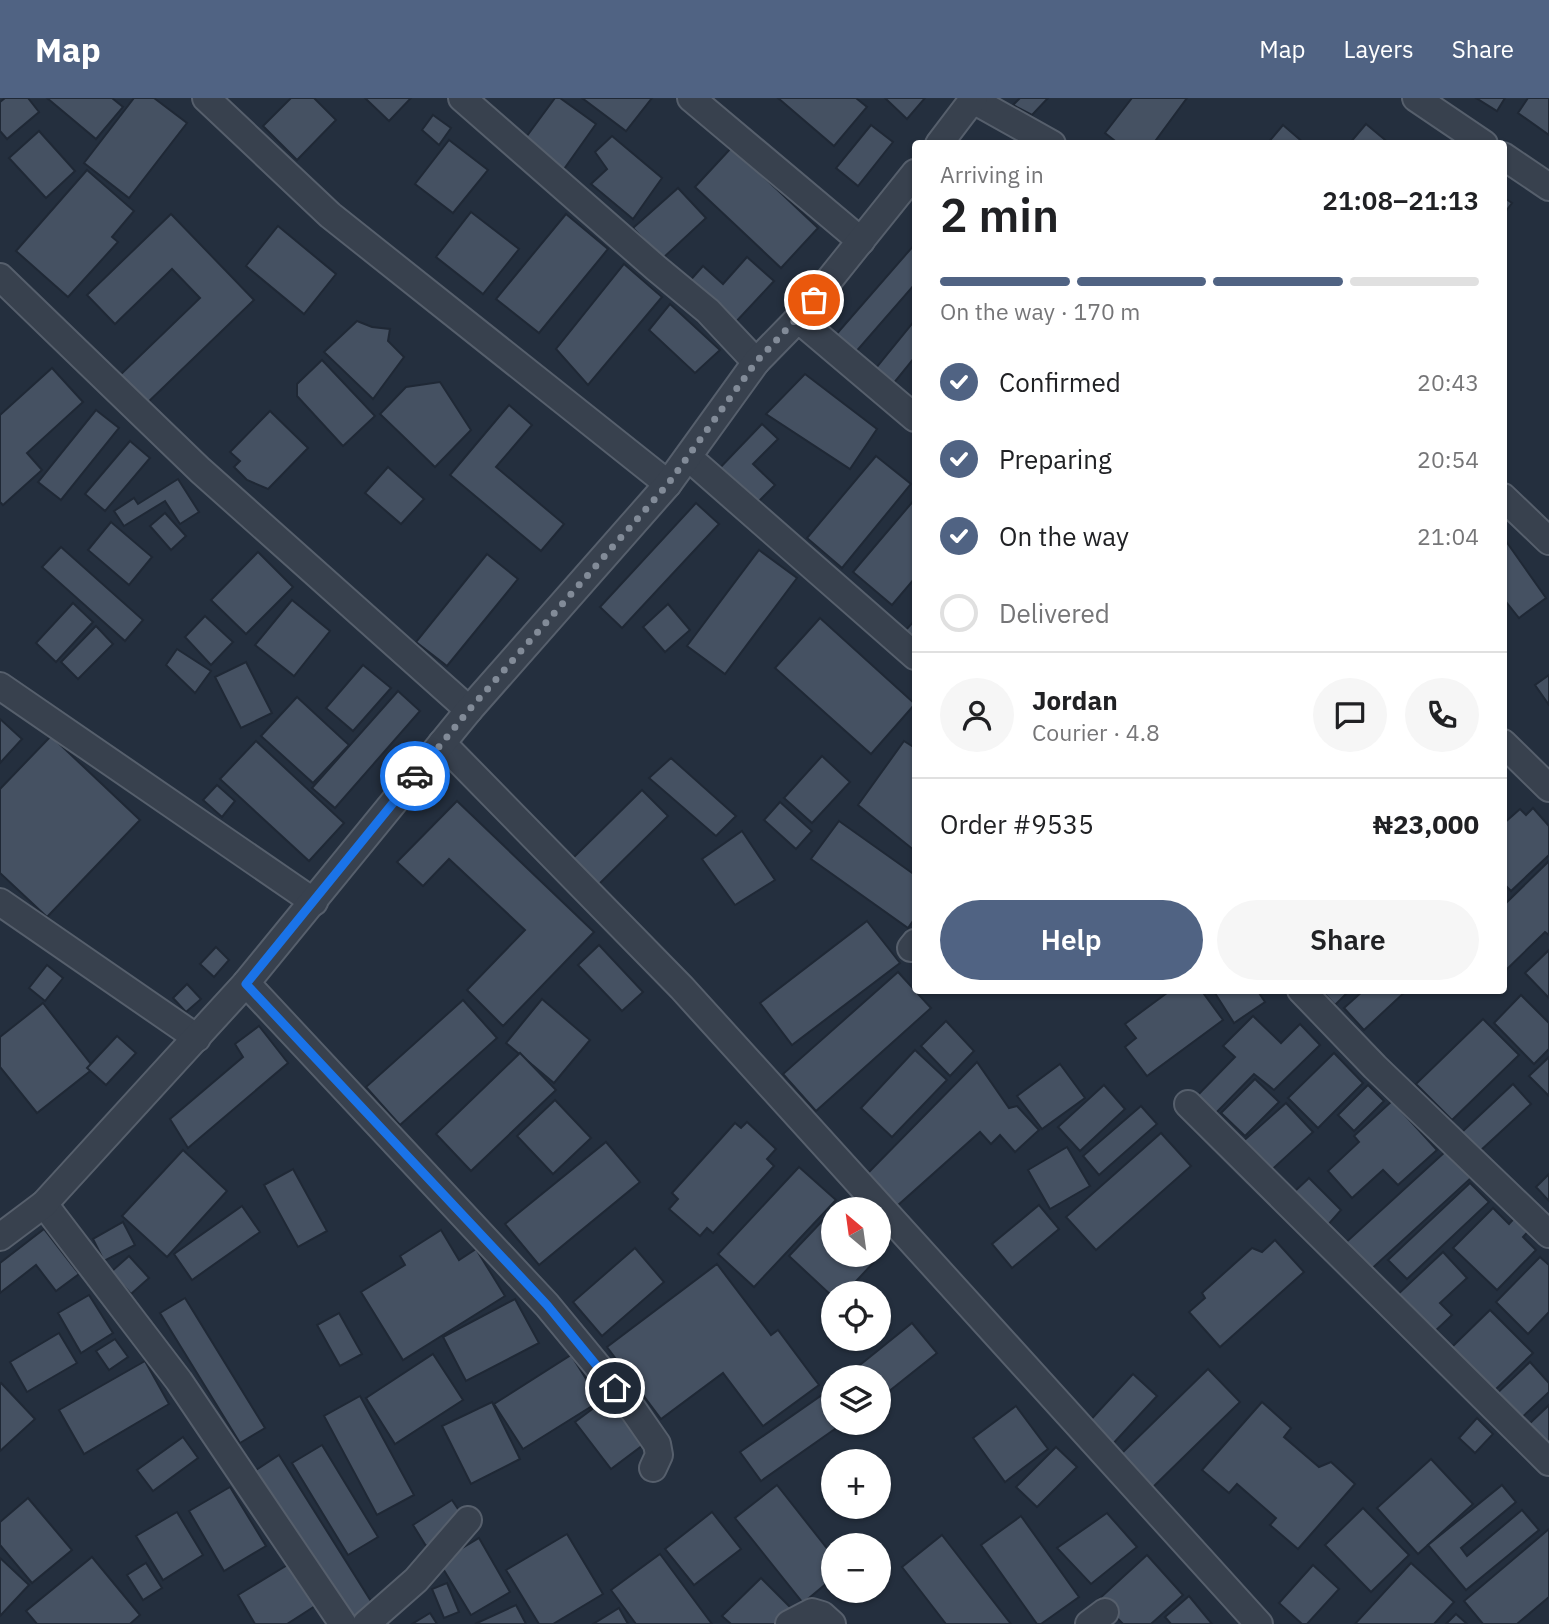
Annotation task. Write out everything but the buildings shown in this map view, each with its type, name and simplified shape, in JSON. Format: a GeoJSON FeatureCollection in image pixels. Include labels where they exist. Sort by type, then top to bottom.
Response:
{"type":"FeatureCollection","features":[{"type":"Feature","properties":{"kind":"street"},"geometry":{"type":"LineString","coordinates":[[206,98],[330,215],[668,484]]}},
{"type":"Feature","properties":{"kind":"street"},"geometry":{"type":"LineString","coordinates":[[461,98],[708,310],[756,362]]}},
{"type":"Feature","properties":{"kind":"street"},"geometry":{"type":"LineString","coordinates":[[691,98],[861,242]]}},
{"type":"Feature","properties":{"kind":"street"},"geometry":{"type":"LineString","coordinates":[[1416,98],[1478,140]]}},
{"type":"Feature","properties":{"kind":"street"},"geometry":{"type":"LineString","coordinates":[[942,140],[974,99],[1045,140]]}},
{"type":"Feature","properties":{"kind":"street"},"geometry":{"type":"LineString","coordinates":[[1507,159],[1549,187]]}},
{"type":"Feature","properties":{"kind":"street"},"geometry":{"type":"LineString","coordinates":[[0,1237],[44,1204],[246,984],[469,710],[668,484],[756,362],[798,319],[912,177]]}},
{"type":"Feature","properties":{"kind":"street"},"geometry":{"type":"LineString","coordinates":[[0,277],[200,470],[469,710]]}},
{"type":"Feature","properties":{"kind":"street"},"geometry":{"type":"LineString","coordinates":[[798,319],[912,415]]}},
{"type":"Feature","properties":{"kind":"street"},"geometry":{"type":"LineString","coordinates":[[688,457],[912,653]]}},
{"type":"Feature","properties":{"kind":"street"},"geometry":{"type":"LineString","coordinates":[[1507,501],[1549,541]]}},
{"type":"Feature","properties":{"kind":"street"},"geometry":{"type":"LineString","coordinates":[[0,686],[314,902]]}},
{"type":"Feature","properties":{"kind":"street"},"geometry":{"type":"LineString","coordinates":[[442,743],[682,988],[1259,1624]]}},
{"type":"Feature","properties":{"kind":"street"},"geometry":{"type":"LineString","coordinates":[[1507,747],[1549,788]]}},
{"type":"Feature","properties":{"kind":"street"},"geometry":{"type":"LineString","coordinates":[[0,902],[197,1038]]}},
{"type":"Feature","properties":{"kind":"street"},"geometry":{"type":"LineString","coordinates":[[246,984],[547,1305],[632,1408],[657,1444],[659,1455],[653,1468]]}},
{"type":"Feature","properties":{"kind":"street"},"geometry":{"type":"LineString","coordinates":[[1305,994],[1375,1067],[1549,1234]]}},
{"type":"Feature","properties":{"kind":"street"},"geometry":{"type":"LineString","coordinates":[[1188,1104],[1549,1462]]}},
{"type":"Feature","properties":{"kind":"street"},"geometry":{"type":"LineString","coordinates":[[44,1204],[179,1381],[343,1624]]}},
{"type":"Feature","properties":{"kind":"street"},"geometry":{"type":"LineString","coordinates":[[366,1624],[416,1580],[468,1520]]}},
{"type":"Feature","properties":{"kind":"street"},"geometry":{"type":"LineString","coordinates":[[789,1624],[812,1612],[822,1615],[832,1624]]}},
{"type":"Feature","properties":{"kind":"way so far"},"geometry":{"type":"LineString","coordinates":[[415,776],[469,710],[668,484],[756,362],[814,300]]}},
{"type":"Feature","properties":{"kind":"route"},"geometry":{"type":"LineString","coordinates":[[415,776],[246,984],[547,1305],[615,1388]]}}]}
